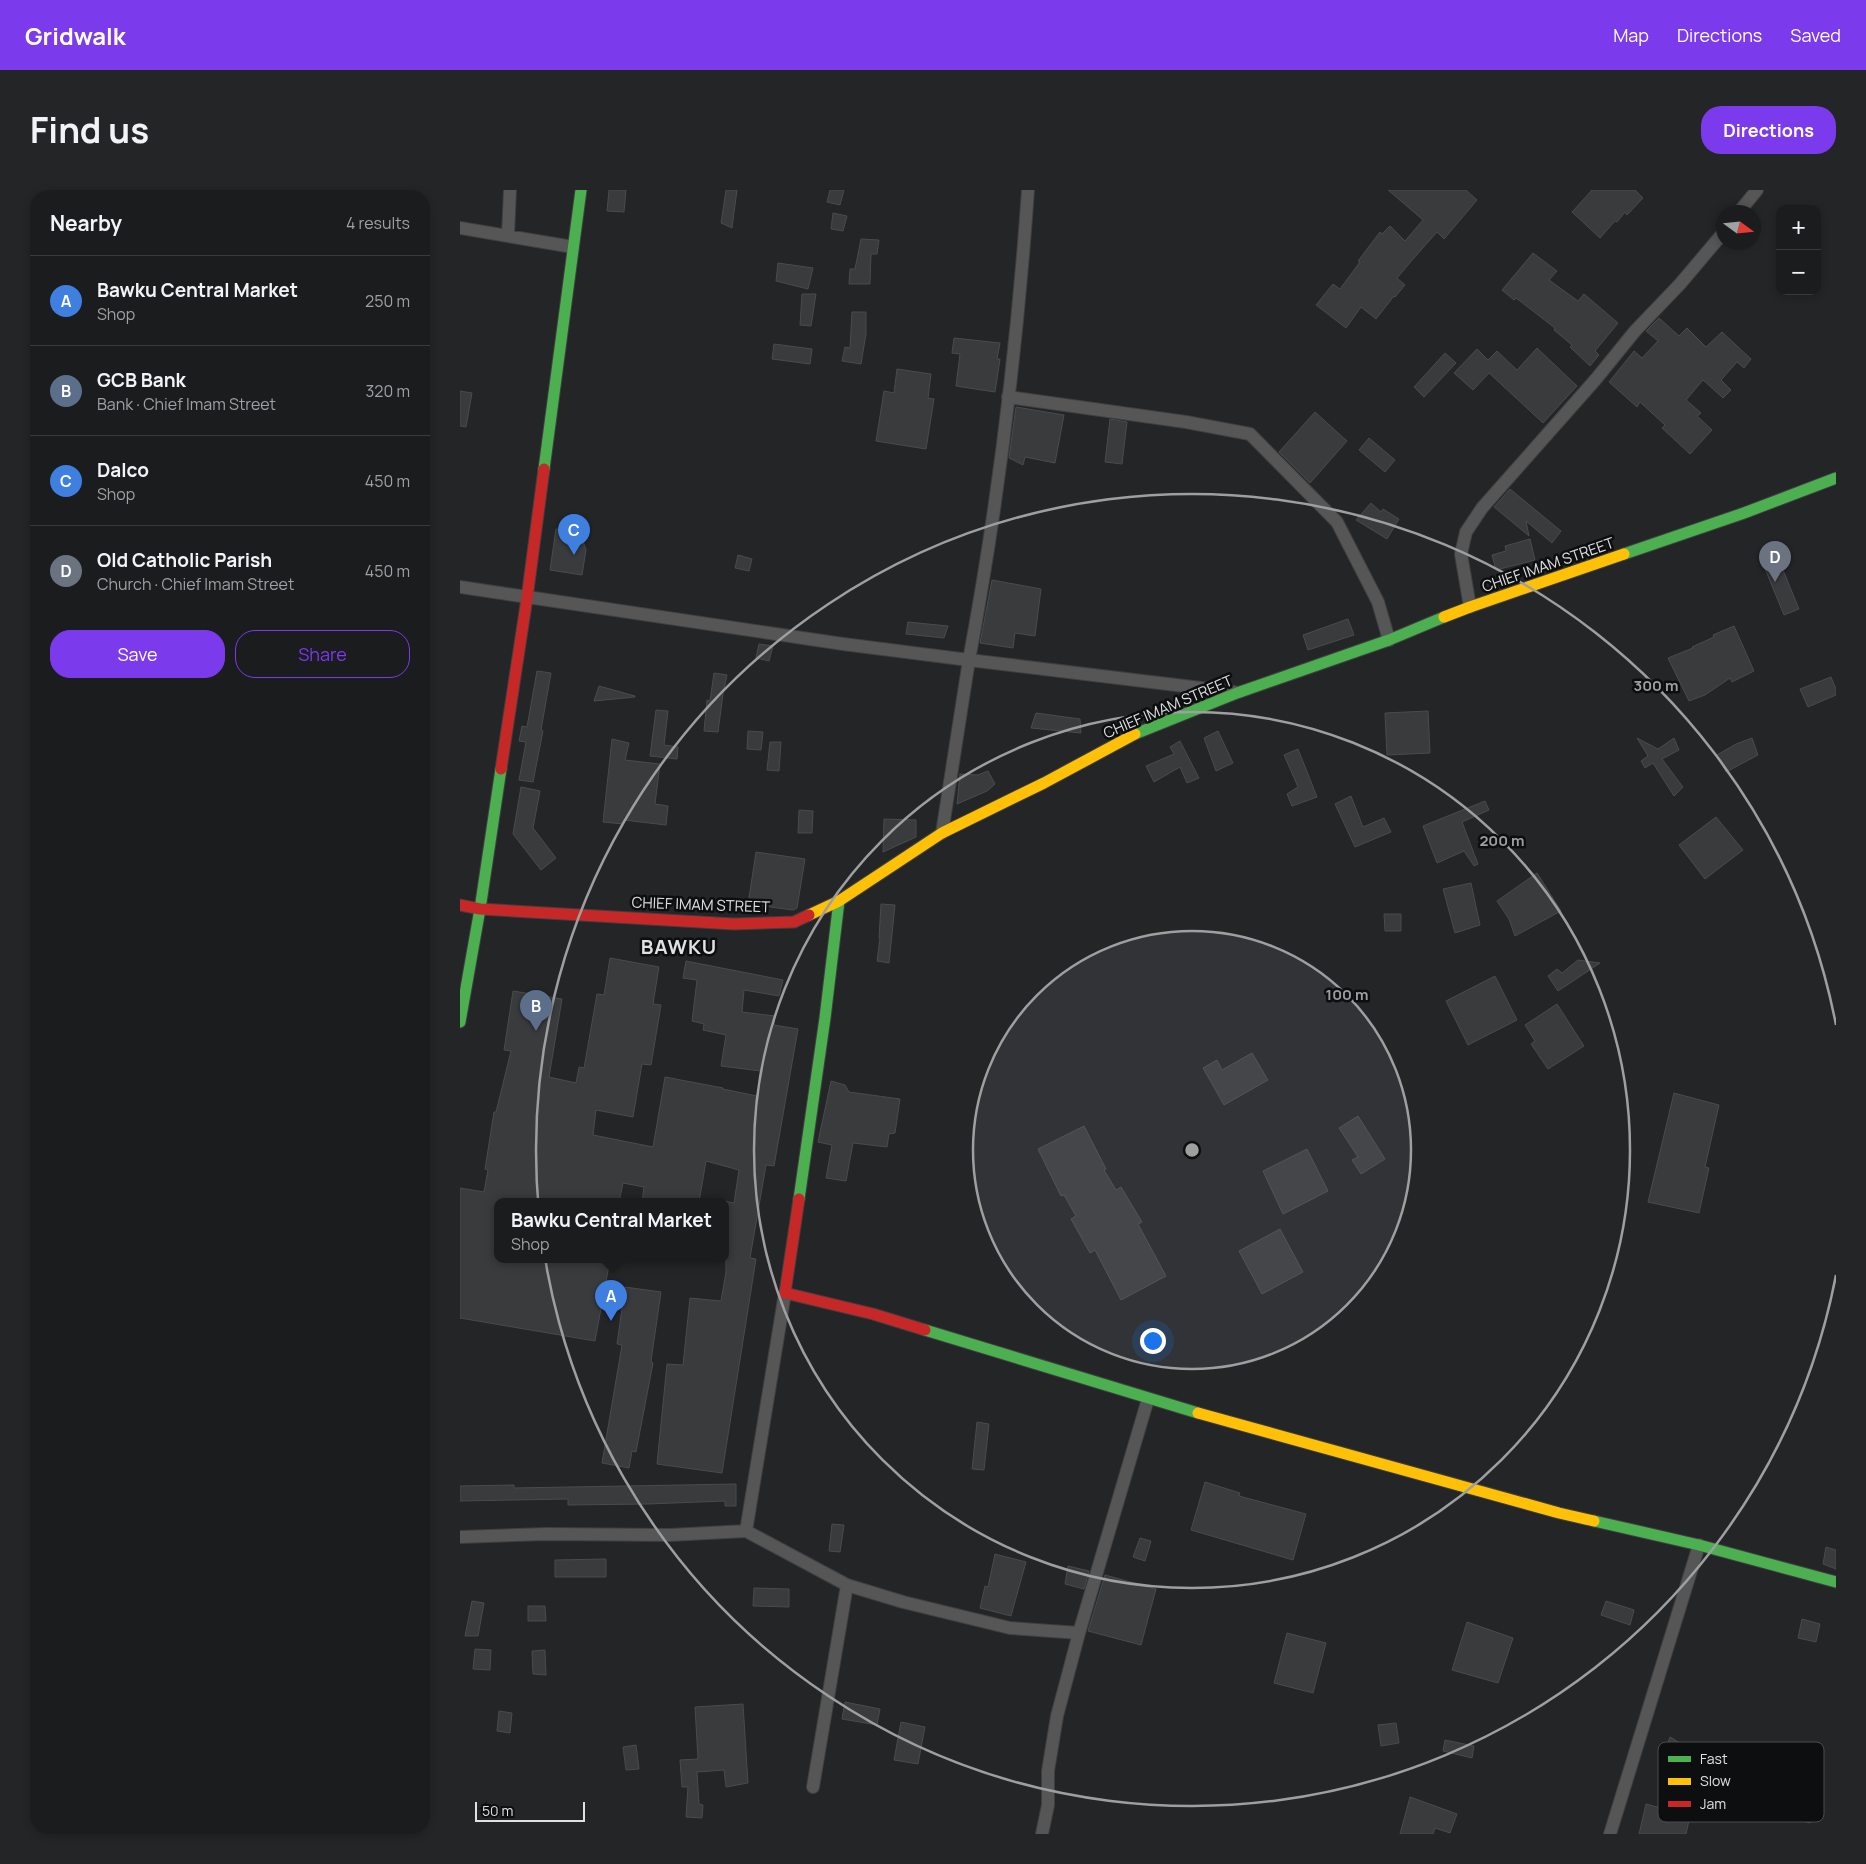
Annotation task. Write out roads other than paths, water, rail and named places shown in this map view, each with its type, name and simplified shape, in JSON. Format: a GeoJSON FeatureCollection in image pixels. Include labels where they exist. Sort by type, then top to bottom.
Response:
{"type":"FeatureCollection","features":[{"type":"Feature","properties":{"kind":"main road"},"geometry":{"type":"LineString","coordinates":[[460,1022],[480,909],[527,598],[581,190]]}},
{"type":"Feature","properties":{"kind":"main road","name":"CHIEF IMAM STREET"},"geometry":{"type":"LineString","coordinates":[[460,905],[480,909],[741,924],[794,922],[839,901],[942,833],[1044,783],[1130,736],[1236,693],[1389,640],[1470,607],[1744,513],[1836,478]]}},
{"type":"Feature","properties":{"kind":"main road"},"geometry":{"type":"LineString","coordinates":[[839,901],[825,1018],[785,1292],[873,1314],[1148,1399],[1560,1513],[1698,1545],[1836,1582]]}},
{"type":"Feature","properties":{"kind":"street"},"geometry":{"type":"LineString","coordinates":[[508,235],[510,190]]}},
{"type":"Feature","properties":{"kind":"street"},"geometry":{"type":"LineString","coordinates":[[942,833],[1002,463],[1024,259],[1028,190]]}},
{"type":"Feature","properties":{"kind":"street"},"geometry":{"type":"LineString","coordinates":[[1745,205],[1757,190]]}},
{"type":"Feature","properties":{"kind":"street"},"geometry":{"type":"LineString","coordinates":[[460,228],[573,247]]}},
{"type":"Feature","properties":{"kind":"street"},"geometry":{"type":"LineString","coordinates":[[1470,607],[1462,554],[1466,532],[1482,508],[1596,379],[1635,331],[1680,284],[1716,241]]}},
{"type":"Feature","properties":{"kind":"street"},"geometry":{"type":"LineString","coordinates":[[1008,398],[1186,422],[1250,434],[1337,522],[1378,602],[1389,640]]}},
{"type":"Feature","properties":{"kind":"street"},"geometry":{"type":"LineString","coordinates":[[460,587],[833,642],[1236,693]]}},
{"type":"Feature","properties":{"kind":"street"},"geometry":{"type":"LineString","coordinates":[[746,1531],[785,1292]]}},
{"type":"Feature","properties":{"kind":"street"},"geometry":{"type":"LineString","coordinates":[[1042,1834],[1048,1805],[1048,1771],[1057,1716],[1079,1632],[1148,1399]]}},
{"type":"Feature","properties":{"kind":"street"},"geometry":{"type":"LineString","coordinates":[[460,1537],[546,1534],[670,1535],[746,1531],[847,1584],[903,1602],[1010,1628],[1079,1632]]}},
{"type":"Feature","properties":{"kind":"street"},"geometry":{"type":"LineString","coordinates":[[1610,1834],[1698,1545]]}},
{"type":"Feature","properties":{"kind":"street"},"geometry":{"type":"LineString","coordinates":[[813,1786],[847,1584]]}},
{"type":"Feature","properties":{"kind":"place","name":"Dalco"},"geometry":{"type":"Point","coordinates":[574,555]}},
{"type":"Feature","properties":{"kind":"place","name":"Old Catholic Parish"},"geometry":{"type":"Point","coordinates":[1775,582]}},
{"type":"Feature","properties":{"kind":"place","name":"GCB Bank"},"geometry":{"type":"Point","coordinates":[536,1031]}},
{"type":"Feature","properties":{"kind":"place","name":"Bawku Central Market"},"geometry":{"type":"Point","coordinates":[611,1321]}},
{"type":"Feature","properties":{"kind":"district","name":"BAWKU"},"geometry":{"type":"Point","coordinates":[679,947]}}]}
